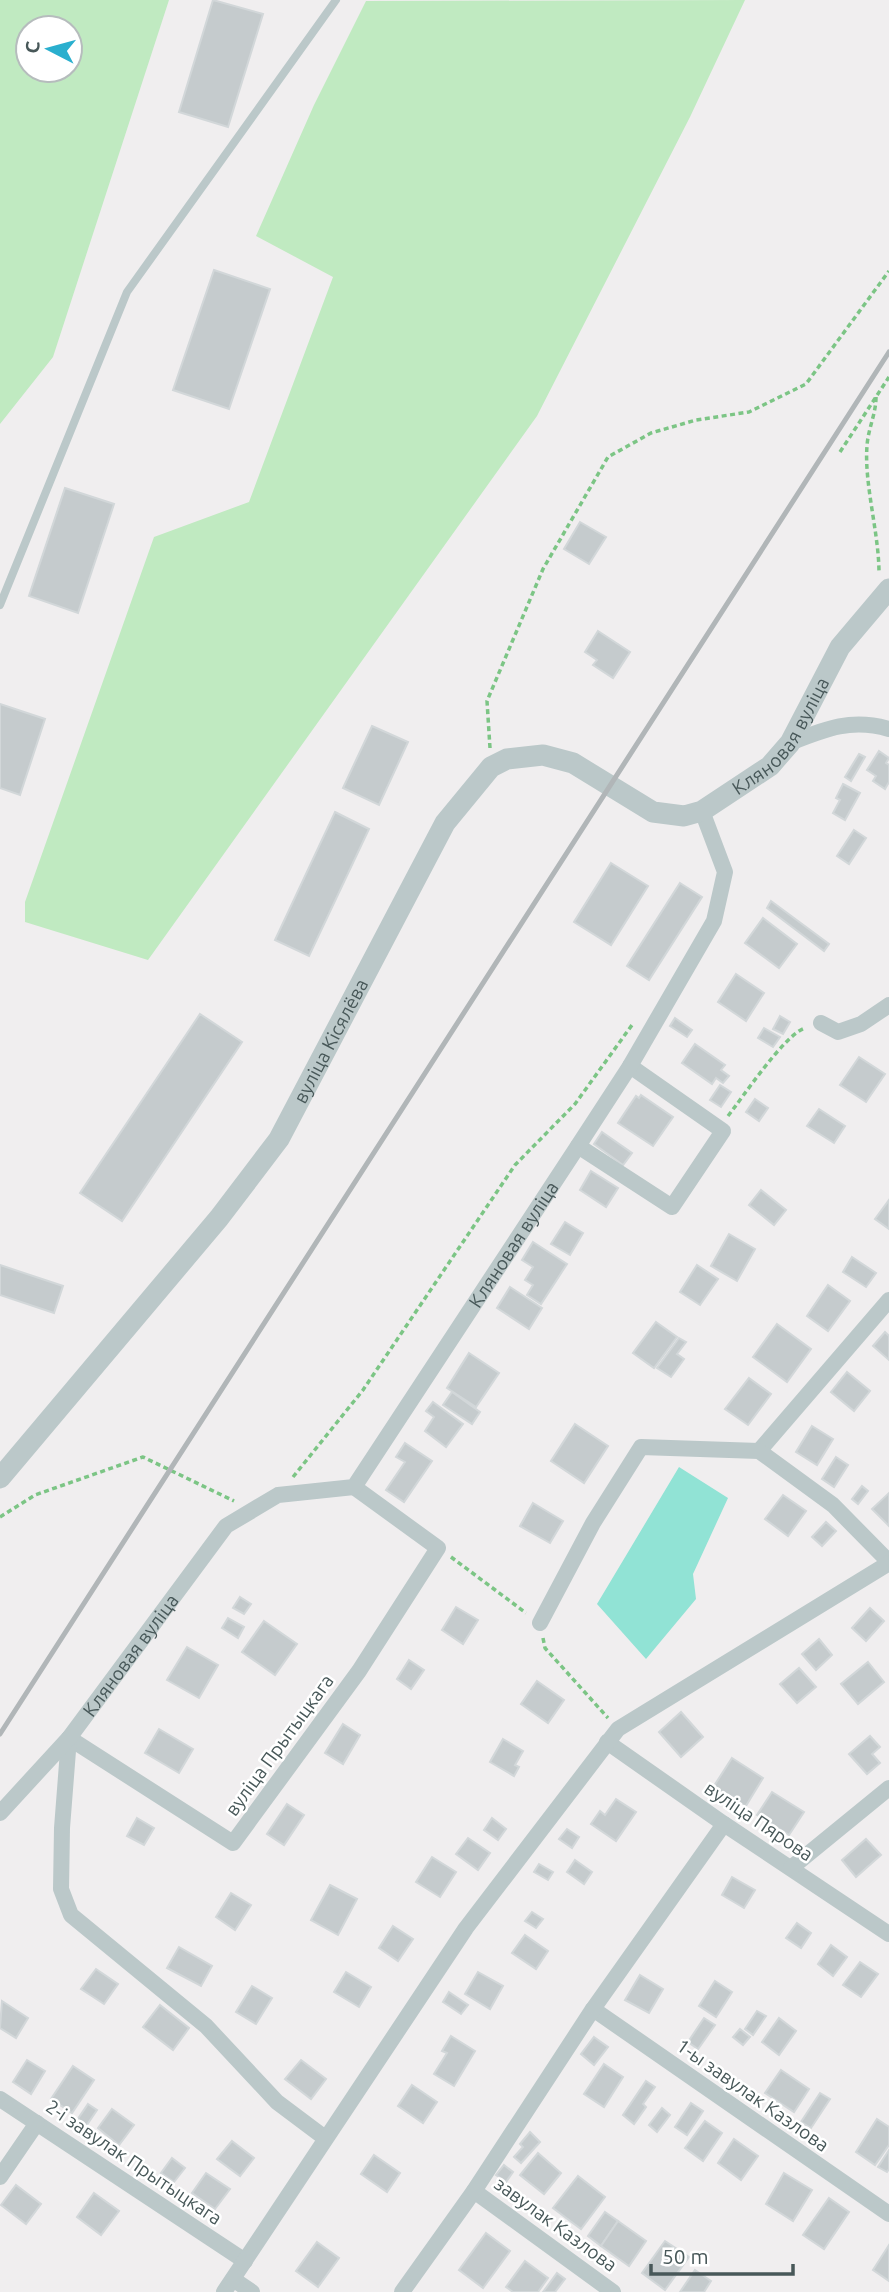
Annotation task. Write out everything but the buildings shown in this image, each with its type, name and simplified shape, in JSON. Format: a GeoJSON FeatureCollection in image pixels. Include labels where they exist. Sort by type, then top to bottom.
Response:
{"type":"FeatureCollection","features":[{"type":"Feature","properties":{"kind":"street","name":"Кляновая вуліца"},"geometry":{"type":"LineString","coordinates":[[0,1813],[69,1738],[226,1526],[278,1495],[354,1488],[630,1066],[714,921],[725,872],[702,811],[770,766],[790,744],[840,647],[884,594]]}},
{"type":"Feature","properties":{"kind":"street"},"geometry":{"type":"LineString","coordinates":[[790,744],[825,729],[857,723],[889,729]]}},
{"type":"Feature","properties":{"kind":"street"},"geometry":{"type":"LineString","coordinates":[[491,767],[507,759],[543,755],[573,763],[653,812],[684,816],[702,811]]}},
{"type":"Feature","properties":{"kind":"street","name":"вуліца Кісялёва"},"geometry":{"type":"LineString","coordinates":[[0,1478],[219,1218],[279,1139],[445,823],[491,767]]}},
{"type":"Feature","properties":{"kind":"street"},"geometry":{"type":"LineString","coordinates":[[821,1023],[838,1032],[861,1024],[889,1005]]}},
{"type":"Feature","properties":{"kind":"street"},"geometry":{"type":"LineString","coordinates":[[579,1146],[672,1207],[723,1131],[630,1066]]}},
{"type":"Feature","properties":{"kind":"street"},"geometry":{"type":"LineString","coordinates":[[759,1451],[889,1300]]}},
{"type":"Feature","properties":{"kind":"street"},"geometry":{"type":"LineString","coordinates":[[252,2292],[228,2285],[466,1928],[618,1729],[889,1562],[833,1505],[759,1451],[641,1447],[593,1523],[540,1623]]}},
{"type":"Feature","properties":{"kind":"street","name":"вуліца Прытыцкага"},"geometry":{"type":"LineString","coordinates":[[69,1738],[233,1843],[359,1671],[438,1548],[354,1488]]}},
{"type":"Feature","properties":{"kind":"street"},"geometry":{"type":"LineString","coordinates":[[69,1738],[62,1828],[61,1889],[71,1915],[206,2026],[277,2102],[324,2138]]}},
{"type":"Feature","properties":{"kind":"street","name":"вуліца Пярова"},"geometry":{"type":"LineString","coordinates":[[607,1742],[724,1825],[889,1934]]}},
{"type":"Feature","properties":{"kind":"street"},"geometry":{"type":"LineString","coordinates":[[791,1868],[889,1788]]}},
{"type":"Feature","properties":{"kind":"street"},"geometry":{"type":"LineString","coordinates":[[402,2292],[474,2191],[593,2009],[724,1825]]}},
{"type":"Feature","properties":{"kind":"street","name":"1-ы завулак Казлова"},"geometry":{"type":"LineString","coordinates":[[593,2009],[889,2214]]}},
{"type":"Feature","properties":{"kind":"street","name":"2-і завулак Прытыцкага"},"geometry":{"type":"LineString","coordinates":[[0,2099],[245,2261]]}},
{"type":"Feature","properties":{"kind":"street"},"geometry":{"type":"LineString","coordinates":[[0,2177],[37,2123]]}},
{"type":"Feature","properties":{"kind":"street","name":"завулак Казлова"},"geometry":{"type":"LineString","coordinates":[[474,2191],[613,2292]]}},
{"type":"Feature","properties":{"kind":"lane"},"geometry":{"type":"LineString","coordinates":[[0,605],[127,292],[336,0]]}},
{"type":"Feature","properties":{"kind":"path"},"geometry":{"type":"LineString","coordinates":[[491,767],[487,701],[543,569],[608,457],[651,433],[696,420],[749,412],[806,384],[889,271]]}},
{"type":"Feature","properties":{"kind":"path"},"geometry":{"type":"LineString","coordinates":[[841,452],[889,377]]}},
{"type":"Feature","properties":{"kind":"path"},"geometry":{"type":"LineString","coordinates":[[876,397],[867,446],[868,472],[884,594]]}},
{"type":"Feature","properties":{"kind":"path"},"geometry":{"type":"LineString","coordinates":[[278,1495],[363,1390],[515,1165],[575,1104],[639,1016]]}},
{"type":"Feature","properties":{"kind":"path"},"geometry":{"type":"LineString","coordinates":[[723,1131],[728,1116],[777,1053],[800,1030],[821,1023]]}},
{"type":"Feature","properties":{"kind":"path"},"geometry":{"type":"LineString","coordinates":[[0,1517],[35,1495],[143,1457],[252,1509]]}},
{"type":"Feature","properties":{"kind":"shaded area"},"geometry":{"type":"Polygon","coordinates":[[[0,0],[169,0],[53,357],[0,424],[0,0]]]}},
{"type":"Feature","properties":{"kind":"shaded area"},"geometry":{"type":"Polygon","coordinates":[[[745,0],[690,117],[537,416],[148,960],[25,922],[25,902],[154,537],[249,502],[333,277],[256,236],[314,105],[366,1],[745,0]]]}},
{"type":"Feature","properties":{"kind":"shaded area"},"geometry":{"type":"Polygon","coordinates":[[[679,1467],[728,1498],[693,1574],[696,1599],[646,1659],[597,1604],[679,1467]]]}},
{"type":"Feature","properties":{"kind":"railway"},"geometry":{"type":"LineString","coordinates":[[0,1734],[889,352]]}}]}
